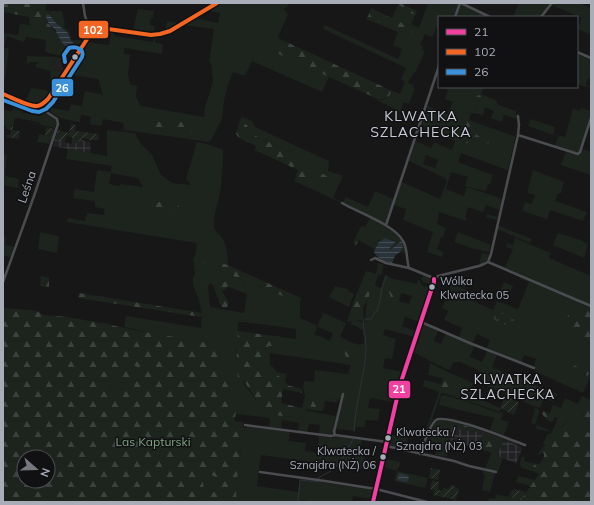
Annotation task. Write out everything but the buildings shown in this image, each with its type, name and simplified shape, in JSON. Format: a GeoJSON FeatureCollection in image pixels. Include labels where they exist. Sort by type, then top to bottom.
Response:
{"type":"FeatureCollection","features":[{"type":"Feature","properties":{"kind":"street"},"geometry":{"type":"LineString","coordinates":[[83,3],[84,12],[91,32]]}},
{"type":"Feature","properties":{"kind":"street"},"geometry":{"type":"LineString","coordinates":[[3,94],[33,105],[41,105],[47,100],[91,32],[94,30],[101,28],[151,35],[160,34],[170,31],[217,3]]}},
{"type":"Feature","properties":{"kind":"street"},"geometry":{"type":"LineString","coordinates":[[455,16],[460,3],[488,16]]}},
{"type":"Feature","properties":{"kind":"street"},"geometry":{"type":"LineString","coordinates":[[542,16],[552,3]]}},
{"type":"Feature","properties":{"kind":"street"},"geometry":{"type":"LineString","coordinates":[[578,52],[591,58]]}},
{"type":"Feature","properties":{"kind":"street"},"geometry":{"type":"LineString","coordinates":[[386,225],[438,69]]}},
{"type":"Feature","properties":{"kind":"street","name":"Leśna"},"geometry":{"type":"LineString","coordinates":[[3,282],[58,124],[57,119],[45,111],[41,105]]}},
{"type":"Feature","properties":{"kind":"street"},"geometry":{"type":"LineString","coordinates":[[373,502],[400,384],[434,279],[438,276],[479,266],[488,262],[518,135],[520,125],[518,116]]}},
{"type":"Feature","properties":{"kind":"street"},"geometry":{"type":"LineString","coordinates":[[518,135],[578,154],[580,152],[591,118]]}},
{"type":"Feature","properties":{"kind":"street"},"geometry":{"type":"LineString","coordinates":[[342,204],[386,225],[398,234],[403,239],[409,268]]}},
{"type":"Feature","properties":{"kind":"street"},"geometry":{"type":"LineString","coordinates":[[371,260],[375,258],[386,263],[409,268],[434,279]]}},
{"type":"Feature","properties":{"kind":"street"},"geometry":{"type":"LineString","coordinates":[[488,262],[591,306]]}},
{"type":"Feature","properties":{"kind":"street"},"geometry":{"type":"LineString","coordinates":[[421,322],[534,368]]}},
{"type":"Feature","properties":{"kind":"street"},"geometry":{"type":"LineString","coordinates":[[335,435],[334,432],[343,394]]}},
{"type":"Feature","properties":{"kind":"street"},"geometry":{"type":"LineString","coordinates":[[420,454],[432,426],[436,420],[442,418],[457,421],[525,445]]}},
{"type":"Feature","properties":{"kind":"street"},"geometry":{"type":"LineString","coordinates":[[245,425],[387,442]]}},
{"type":"Feature","properties":{"kind":"street"},"geometry":{"type":"LineString","coordinates":[[386,446],[496,472]]}},
{"type":"Feature","properties":{"kind":"street"},"geometry":{"type":"LineString","coordinates":[[260,472],[376,489],[427,502]]}},
{"type":"Feature","properties":{"kind":"shaded area"},"geometry":{"type":"Polygon","coordinates":[[[49,14],[56,23],[68,33],[76,46],[75,49],[68,48],[63,44],[56,30],[47,20],[46,15],[49,14]]]}},
{"type":"Feature","properties":{"kind":"shaded area"},"geometry":{"type":"Polygon","coordinates":[[[55,57],[66,59],[62,65],[64,71],[63,73],[56,70],[54,66],[55,57]]]}},
{"type":"Feature","properties":{"kind":"shaded area"},"geometry":{"type":"Polygon","coordinates":[[[55,139],[71,144],[81,140],[91,142],[90,153],[53,146],[55,139]]]}},
{"type":"Feature","properties":{"kind":"shaded area"},"geometry":{"type":"Polygon","coordinates":[[[385,238],[395,242],[389,249],[390,250],[401,241],[402,243],[403,247],[395,256],[392,263],[382,260],[374,252],[378,243],[385,238]]]}},
{"type":"Feature","properties":{"kind":"shaded area"},"geometry":{"type":"Polygon","coordinates":[[[454,421],[457,423],[456,426],[473,431],[478,432],[479,430],[484,432],[478,449],[448,439],[454,421]]]}},
{"type":"Feature","properties":{"kind":"shaded area"},"geometry":{"type":"Polygon","coordinates":[[[503,440],[520,446],[522,449],[516,463],[497,456],[503,440]]]}},
{"type":"Feature","properties":{"kind":"shaded area"},"geometry":{"type":"Polygon","coordinates":[[[399,473],[407,475],[409,478],[408,481],[405,482],[397,480],[399,473]]]}},
{"type":"Feature","properties":{"kind":"green space"},"geometry":{"type":"Polygon","coordinates":[[[3,3],[30,3],[30,9],[51,11],[46,15],[46,21],[51,27],[30,25],[29,17],[3,12],[3,3]]]}},
{"type":"Feature","properties":{"kind":"green space"},"geometry":{"type":"Polygon","coordinates":[[[30,3],[47,3],[45,10],[30,9],[30,3]]]}},
{"type":"Feature","properties":{"kind":"green space"},"geometry":{"type":"Polygon","coordinates":[[[221,3],[291,3],[284,9],[288,14],[278,37],[280,39],[276,41],[329,77],[322,92],[252,61],[245,76],[233,72],[224,100],[222,119],[210,142],[124,130],[124,123],[103,119],[101,126],[90,124],[91,117],[81,115],[80,122],[71,121],[50,112],[51,108],[69,111],[71,104],[82,106],[85,91],[103,95],[98,79],[67,74],[58,87],[57,86],[89,36],[90,37],[87,42],[109,45],[111,35],[91,34],[94,31],[100,29],[141,35],[115,32],[114,36],[153,42],[154,37],[145,35],[164,33],[181,25],[182,26],[169,33],[155,37],[155,42],[163,44],[162,54],[124,48],[124,54],[130,55],[128,74],[130,84],[137,86],[136,97],[141,106],[204,117],[205,107],[213,82],[211,63],[209,62],[214,29],[183,24],[203,12],[204,13],[196,18],[218,23],[220,13],[207,11],[221,3]]]}},
{"type":"Feature","properties":{"kind":"green space"},"geometry":{"type":"Polygon","coordinates":[[[399,3],[417,11],[411,24],[419,28],[428,3],[458,4],[454,16],[438,16],[438,27],[432,37],[425,34],[420,45],[424,47],[422,50],[425,51],[416,71],[408,83],[414,85],[413,87],[415,88],[409,104],[404,102],[401,109],[404,110],[403,113],[377,100],[386,98],[391,91],[386,88],[400,94],[405,82],[401,79],[406,68],[323,29],[325,25],[398,59],[402,49],[393,45],[398,32],[366,19],[371,8],[392,18],[399,3]]]}},
{"type":"Feature","properties":{"kind":"green space"},"geometry":{"type":"Polygon","coordinates":[[[400,3],[417,11],[415,15],[406,11],[406,9],[399,5],[400,3]]]}},
{"type":"Feature","properties":{"kind":"green space"},"geometry":{"type":"Polygon","coordinates":[[[519,3],[552,3],[541,16],[513,16],[519,3]]]}},
{"type":"Feature","properties":{"kind":"green space"},"geometry":{"type":"Polygon","coordinates":[[[554,3],[579,3],[591,8],[591,35],[578,29],[582,18],[552,5],[554,3]]]}},
{"type":"Feature","properties":{"kind":"green space"},"geometry":{"type":"Polygon","coordinates":[[[460,5],[462,5],[486,16],[456,16],[460,5]]]}},
{"type":"Feature","properties":{"kind":"green space"},"geometry":{"type":"Polygon","coordinates":[[[138,9],[154,11],[150,25],[155,26],[153,33],[133,31],[138,9]]]}},
{"type":"Feature","properties":{"kind":"green space"},"geometry":{"type":"Polygon","coordinates":[[[51,11],[62,11],[65,25],[64,27],[69,31],[72,40],[81,40],[82,42],[77,51],[70,52],[68,56],[65,48],[64,56],[57,55],[45,52],[46,40],[26,37],[24,42],[7,36],[4,47],[9,49],[5,78],[3,78],[3,33],[18,35],[20,24],[51,27],[62,42],[74,44],[68,33],[56,23],[49,14],[51,11]]]}},
{"type":"Feature","properties":{"kind":"green space"},"geometry":{"type":"Polygon","coordinates":[[[370,12],[382,14],[415,29],[411,33],[408,33],[371,19],[368,17],[370,12]]]}},
{"type":"Feature","properties":{"kind":"green space"},"geometry":{"type":"Polygon","coordinates":[[[167,21],[178,23],[178,24],[165,31],[167,21]]]}},
{"type":"Feature","properties":{"kind":"green space"},"geometry":{"type":"Polygon","coordinates":[[[280,39],[386,88],[391,91],[390,95],[383,99],[378,99],[274,52],[272,48],[273,44],[280,39]]]}},
{"type":"Feature","properties":{"kind":"green space"},"geometry":{"type":"Polygon","coordinates":[[[578,54],[591,59],[591,79],[588,78],[586,85],[591,88],[578,84],[578,54]]]}},
{"type":"Feature","properties":{"kind":"green space"},"geometry":{"type":"Polygon","coordinates":[[[27,56],[55,57],[54,66],[56,70],[63,73],[53,89],[51,88],[50,71],[36,67],[38,62],[27,63],[27,56]]]}},
{"type":"Feature","properties":{"kind":"green space"},"geometry":{"type":"Polygon","coordinates":[[[31,88],[51,91],[44,100],[35,103],[26,101],[31,88]]]}},
{"type":"Feature","properties":{"kind":"green space"},"geometry":{"type":"Polygon","coordinates":[[[443,88],[484,88],[481,94],[496,100],[498,105],[516,111],[517,119],[504,115],[502,122],[491,118],[494,111],[485,107],[483,115],[474,113],[478,104],[476,102],[470,111],[468,120],[514,136],[516,134],[508,170],[461,153],[458,162],[493,175],[490,185],[488,184],[486,191],[465,186],[468,177],[451,172],[446,189],[464,196],[467,187],[502,200],[497,220],[486,217],[487,214],[497,217],[499,210],[486,205],[483,212],[468,207],[465,218],[467,219],[466,221],[439,212],[437,224],[446,228],[437,249],[444,252],[442,257],[427,252],[433,232],[403,220],[406,209],[394,205],[402,182],[440,199],[447,181],[445,178],[409,161],[418,134],[416,141],[431,148],[435,141],[436,143],[452,150],[455,141],[421,125],[428,106],[447,114],[453,102],[445,99],[448,90],[443,88]],[[426,155],[423,164],[435,168],[438,160],[426,155]]]}},
{"type":"Feature","properties":{"kind":"green space"},"geometry":{"type":"Polygon","coordinates":[[[479,95],[481,96],[474,113],[471,113],[469,120],[471,121],[469,130],[489,141],[488,144],[483,145],[482,150],[477,150],[472,142],[466,143],[463,141],[471,108],[479,95]]]}},
{"type":"Feature","properties":{"kind":"green space"},"geometry":{"type":"Polygon","coordinates":[[[7,96],[29,105],[28,107],[24,105],[23,113],[41,116],[42,112],[36,109],[50,114],[55,119],[57,125],[55,125],[56,128],[41,125],[39,122],[15,118],[13,127],[3,125],[3,110],[13,111],[14,101],[6,98],[7,96]]]}},
{"type":"Feature","properties":{"kind":"green space"},"geometry":{"type":"Polygon","coordinates":[[[581,108],[591,111],[591,114],[579,152],[578,153],[555,146],[558,137],[565,137],[573,109],[580,111],[581,108]]]}},
{"type":"Feature","properties":{"kind":"green space"},"geometry":{"type":"Polygon","coordinates":[[[242,117],[252,121],[255,127],[329,161],[328,171],[343,176],[333,198],[343,202],[346,197],[368,207],[375,191],[393,199],[394,200],[385,224],[294,181],[296,176],[304,179],[309,177],[314,178],[324,182],[325,175],[309,168],[290,153],[250,133],[240,120],[242,117]]]}},
{"type":"Feature","properties":{"kind":"green space"},"geometry":{"type":"Polygon","coordinates":[[[530,119],[555,127],[553,135],[528,126],[530,119]]]}},
{"type":"Feature","properties":{"kind":"green space"},"geometry":{"type":"Polygon","coordinates":[[[170,120],[192,124],[191,134],[151,126],[157,122],[170,120]]]}},
{"type":"Feature","properties":{"kind":"green space"},"geometry":{"type":"Polygon","coordinates":[[[240,120],[247,125],[250,133],[290,153],[309,168],[325,175],[327,177],[326,181],[324,182],[312,177],[304,179],[296,176],[298,170],[255,150],[256,146],[239,138],[236,134],[240,120]]]}},
{"type":"Feature","properties":{"kind":"green space"},"geometry":{"type":"Polygon","coordinates":[[[71,124],[76,125],[75,131],[99,134],[98,140],[88,140],[82,138],[76,143],[72,143],[72,137],[66,136],[65,141],[55,139],[58,130],[69,133],[71,124]]]}},
{"type":"Feature","properties":{"kind":"green space"},"geometry":{"type":"Polygon","coordinates":[[[6,125],[13,127],[13,130],[20,131],[19,139],[6,137],[7,135],[10,135],[11,130],[6,129],[6,125]]]}},
{"type":"Feature","properties":{"kind":"green space"},"geometry":{"type":"Polygon","coordinates":[[[46,127],[54,129],[52,136],[45,135],[46,127]]]}},
{"type":"Feature","properties":{"kind":"green space"},"geometry":{"type":"Polygon","coordinates":[[[54,129],[50,144],[36,142],[39,134],[52,136],[54,129]]]}},
{"type":"Feature","properties":{"kind":"green space"},"geometry":{"type":"Polygon","coordinates":[[[107,130],[135,133],[141,144],[152,155],[161,175],[172,183],[191,185],[186,179],[197,142],[223,150],[221,188],[215,214],[214,227],[224,242],[227,252],[228,266],[205,257],[203,262],[206,265],[300,303],[300,318],[316,325],[317,328],[314,334],[330,341],[333,333],[317,327],[323,313],[346,323],[340,337],[354,343],[363,344],[363,330],[351,324],[353,320],[358,320],[363,323],[365,321],[369,294],[366,288],[360,295],[356,295],[366,271],[376,274],[378,263],[384,265],[381,275],[378,275],[375,286],[381,288],[385,275],[391,278],[417,284],[419,280],[423,286],[430,287],[431,290],[419,322],[405,317],[402,326],[416,331],[414,337],[385,329],[383,335],[396,339],[392,359],[385,358],[383,368],[403,372],[395,402],[370,398],[368,408],[380,409],[378,421],[366,420],[365,427],[356,427],[355,431],[336,429],[344,393],[340,399],[313,396],[310,410],[305,409],[308,411],[336,416],[331,435],[319,434],[320,425],[309,424],[307,432],[298,431],[299,423],[282,420],[281,428],[269,427],[270,418],[236,414],[234,401],[228,387],[227,379],[223,375],[219,358],[221,355],[212,343],[157,335],[124,327],[126,316],[201,328],[202,313],[193,284],[193,277],[195,274],[193,257],[195,257],[197,243],[67,222],[68,218],[85,221],[87,213],[104,215],[105,209],[95,207],[95,201],[73,198],[75,189],[94,192],[97,170],[111,172],[112,166],[66,159],[68,149],[107,156],[107,130]],[[111,173],[109,184],[143,187],[138,178],[111,173]],[[210,282],[208,286],[210,307],[244,313],[247,294],[210,282]],[[401,293],[399,301],[409,304],[412,296],[401,293]],[[238,322],[238,331],[296,339],[296,329],[238,322]],[[236,350],[237,372],[244,379],[245,385],[256,400],[280,415],[288,417],[294,415],[298,409],[302,408],[305,396],[303,388],[304,381],[314,382],[315,370],[348,374],[351,365],[270,353],[270,365],[276,372],[287,374],[285,380],[277,375],[266,372],[263,370],[263,367],[236,350]]]}},
{"type":"Feature","properties":{"kind":"green space"},"geometry":{"type":"Polygon","coordinates":[[[582,149],[591,152],[591,175],[561,165],[566,152],[580,155],[582,149]]]}},
{"type":"Feature","properties":{"kind":"green space"},"geometry":{"type":"Polygon","coordinates":[[[3,154],[7,155],[5,176],[19,179],[18,188],[3,185],[3,154]]]}},
{"type":"Feature","properties":{"kind":"green space"},"geometry":{"type":"Polygon","coordinates":[[[533,170],[564,182],[561,193],[558,193],[555,201],[587,212],[583,221],[550,210],[547,219],[522,211],[525,202],[532,204],[535,195],[527,193],[533,170]]]}},
{"type":"Feature","properties":{"kind":"green space"},"geometry":{"type":"Polygon","coordinates":[[[162,197],[176,200],[179,206],[179,213],[153,209],[162,197]]]}},
{"type":"Feature","properties":{"kind":"green space"},"geometry":{"type":"Polygon","coordinates":[[[370,218],[385,226],[399,237],[405,248],[405,253],[400,252],[403,247],[400,242],[390,250],[389,249],[394,244],[386,238],[377,244],[375,251],[373,248],[358,240],[370,218]]]}},
{"type":"Feature","properties":{"kind":"green space"},"geometry":{"type":"Polygon","coordinates":[[[361,226],[366,227],[356,245],[353,243],[361,226]]]}},
{"type":"Feature","properties":{"kind":"green space"},"geometry":{"type":"Polygon","coordinates":[[[499,226],[532,239],[530,243],[497,229],[499,226]]]}},
{"type":"Feature","properties":{"kind":"green space"},"geometry":{"type":"Polygon","coordinates":[[[40,232],[59,236],[57,253],[38,249],[40,232]]]}},
{"type":"Feature","properties":{"kind":"green space"},"geometry":{"type":"Polygon","coordinates":[[[458,232],[491,245],[489,252],[454,242],[458,232]]]}},
{"type":"Feature","properties":{"kind":"green space"},"geometry":{"type":"Polygon","coordinates":[[[558,233],[588,244],[584,258],[553,245],[558,233]]]}},
{"type":"Feature","properties":{"kind":"green space"},"geometry":{"type":"Polygon","coordinates":[[[3,236],[6,237],[5,245],[15,247],[11,257],[3,256],[3,236]]]}},
{"type":"Feature","properties":{"kind":"green space"},"geometry":{"type":"Polygon","coordinates":[[[515,238],[551,253],[549,258],[591,276],[591,305],[503,268],[497,264],[505,267],[513,249],[506,247],[507,243],[513,245],[515,238]]]}},
{"type":"Feature","properties":{"kind":"green space"},"geometry":{"type":"Polygon","coordinates":[[[482,253],[490,255],[486,262],[479,265],[482,253]]]}},
{"type":"Feature","properties":{"kind":"green space"},"geometry":{"type":"Polygon","coordinates":[[[205,257],[225,264],[301,298],[300,303],[206,265],[203,262],[203,258],[205,257]]]}},
{"type":"Feature","properties":{"kind":"green space"},"geometry":{"type":"Polygon","coordinates":[[[204,274],[216,279],[218,282],[221,283],[226,281],[229,284],[226,289],[222,291],[229,303],[227,307],[223,308],[219,303],[213,285],[209,283],[208,287],[206,287],[204,274]]]}},
{"type":"Feature","properties":{"kind":"green space"},"geometry":{"type":"Polygon","coordinates":[[[424,275],[432,279],[432,285],[423,282],[421,278],[424,275]]]}},
{"type":"Feature","properties":{"kind":"green space"},"geometry":{"type":"Polygon","coordinates":[[[41,276],[49,278],[49,287],[40,286],[41,276]]]}},
{"type":"Feature","properties":{"kind":"green space"},"geometry":{"type":"Polygon","coordinates":[[[387,278],[399,281],[397,286],[393,288],[395,290],[395,297],[391,298],[389,292],[382,290],[387,278]]]}},
{"type":"Feature","properties":{"kind":"green space"},"geometry":{"type":"Polygon","coordinates":[[[452,278],[467,284],[465,288],[451,282],[452,278]]]}},
{"type":"Feature","properties":{"kind":"green space"},"geometry":{"type":"Polygon","coordinates":[[[523,278],[581,302],[589,307],[587,307],[581,317],[577,316],[564,326],[573,334],[591,343],[591,375],[583,393],[534,371],[536,369],[534,364],[536,359],[524,355],[522,360],[523,363],[486,349],[490,340],[477,334],[473,343],[459,337],[462,328],[444,320],[448,311],[442,308],[451,283],[467,290],[464,297],[493,310],[497,301],[518,309],[529,282],[522,279],[520,280],[523,278]],[[556,358],[554,361],[588,376],[589,375],[556,358]]]}},
{"type":"Feature","properties":{"kind":"green space"},"geometry":{"type":"Polygon","coordinates":[[[504,282],[513,286],[509,295],[500,292],[504,282]]]}},
{"type":"Feature","properties":{"kind":"green space"},"geometry":{"type":"Polygon","coordinates":[[[370,284],[369,298],[363,306],[364,320],[347,322],[356,295],[365,291],[370,284]]]}},
{"type":"Feature","properties":{"kind":"green space"},"geometry":{"type":"Polygon","coordinates":[[[335,286],[348,289],[348,291],[354,294],[349,307],[329,297],[335,286]]]}},
{"type":"Feature","properties":{"kind":"green space"},"geometry":{"type":"Polygon","coordinates":[[[79,293],[202,313],[201,317],[78,298],[79,293]]]}},
{"type":"Feature","properties":{"kind":"green space"},"geometry":{"type":"Polygon","coordinates":[[[587,307],[591,307],[591,343],[574,334],[564,326],[569,313],[581,317],[587,307]]]}},
{"type":"Feature","properties":{"kind":"green space","name":"Las Kapturski"},"geometry":{"type":"Polygon","coordinates":[[[3,308],[37,311],[44,315],[104,323],[143,332],[212,343],[216,345],[217,350],[221,355],[219,358],[223,375],[227,379],[236,407],[233,424],[238,434],[241,448],[236,502],[3,502],[3,308]],[[136,337],[135,339],[140,347],[145,349],[144,341],[136,337]],[[129,348],[128,356],[135,358],[137,357],[138,354],[136,350],[129,348]],[[134,366],[131,370],[130,376],[132,380],[137,381],[142,375],[142,368],[134,366]],[[115,377],[109,382],[110,388],[116,391],[124,389],[126,385],[123,380],[115,377]],[[205,472],[202,478],[204,488],[211,492],[215,492],[217,487],[217,479],[205,472]]]}},
{"type":"Feature","properties":{"kind":"green space"},"geometry":{"type":"Polygon","coordinates":[[[495,311],[512,317],[515,321],[509,326],[498,322],[491,313],[495,311]]]}},
{"type":"Feature","properties":{"kind":"green space"},"geometry":{"type":"Polygon","coordinates":[[[425,324],[438,331],[434,341],[441,344],[446,333],[474,346],[470,357],[482,362],[487,351],[497,355],[492,367],[557,394],[553,402],[546,397],[539,408],[482,384],[482,376],[479,375],[480,372],[478,370],[460,362],[453,363],[450,369],[446,369],[413,352],[422,327],[425,324]]]}},
{"type":"Feature","properties":{"kind":"green space"},"geometry":{"type":"Polygon","coordinates":[[[238,331],[286,338],[281,346],[268,346],[265,352],[266,363],[263,369],[266,372],[277,375],[285,380],[287,385],[302,389],[302,393],[283,389],[281,403],[302,408],[292,416],[287,417],[267,413],[262,405],[257,403],[244,379],[238,378],[236,366],[238,331]]]}},
{"type":"Feature","properties":{"kind":"green space"},"geometry":{"type":"Polygon","coordinates":[[[136,336],[144,341],[145,350],[140,347],[135,339],[136,336]]]}},
{"type":"Feature","properties":{"kind":"green space"},"geometry":{"type":"Polygon","coordinates":[[[129,348],[136,350],[138,354],[137,357],[135,358],[128,356],[129,348]]]}},
{"type":"Feature","properties":{"kind":"green space"},"geometry":{"type":"Polygon","coordinates":[[[345,350],[354,352],[354,362],[351,365],[344,352],[345,350]]]}},
{"type":"Feature","properties":{"kind":"green space"},"geometry":{"type":"Polygon","coordinates":[[[555,357],[589,372],[588,376],[554,361],[555,357]]]}},
{"type":"Feature","properties":{"kind":"green space"},"geometry":{"type":"Polygon","coordinates":[[[430,363],[473,383],[471,395],[500,408],[500,412],[442,393],[426,436],[424,435],[439,392],[423,386],[424,380],[441,384],[443,378],[428,375],[430,363]]]}},
{"type":"Feature","properties":{"kind":"green space"},"geometry":{"type":"Polygon","coordinates":[[[134,366],[142,368],[142,376],[137,381],[132,380],[130,376],[131,370],[134,366]]]}},
{"type":"Feature","properties":{"kind":"green space"},"geometry":{"type":"Polygon","coordinates":[[[115,377],[123,380],[126,385],[124,389],[116,391],[110,388],[108,382],[115,377]]]}},
{"type":"Feature","properties":{"kind":"green space"},"geometry":{"type":"Polygon","coordinates":[[[445,378],[449,378],[456,382],[457,388],[454,394],[443,390],[442,386],[445,378]]]}},
{"type":"Feature","properties":{"kind":"green space"},"geometry":{"type":"Polygon","coordinates":[[[443,395],[499,413],[503,412],[501,420],[509,422],[504,435],[490,430],[494,418],[439,405],[441,396],[443,395]]]}},
{"type":"Feature","properties":{"kind":"green space"},"geometry":{"type":"Polygon","coordinates":[[[313,396],[338,399],[337,402],[325,401],[323,411],[310,410],[313,396]]]}},
{"type":"Feature","properties":{"kind":"green space"},"geometry":{"type":"Polygon","coordinates":[[[505,396],[519,402],[514,415],[500,408],[505,396]]]}},
{"type":"Feature","properties":{"kind":"green space"},"geometry":{"type":"Polygon","coordinates":[[[582,396],[591,400],[591,403],[589,402],[582,413],[585,421],[591,424],[591,433],[576,429],[570,420],[559,430],[551,434],[558,418],[549,414],[553,405],[561,408],[565,398],[578,404],[582,396]]]}},
{"type":"Feature","properties":{"kind":"green space"},"geometry":{"type":"Polygon","coordinates":[[[590,402],[591,424],[585,421],[581,408],[590,402]]]}},
{"type":"Feature","properties":{"kind":"green space"},"geometry":{"type":"Polygon","coordinates":[[[534,407],[539,411],[535,425],[531,423],[535,410],[534,407]]]}},
{"type":"Feature","properties":{"kind":"green space"},"geometry":{"type":"Polygon","coordinates":[[[543,411],[555,416],[553,421],[550,422],[542,414],[543,411]]]}},
{"type":"Feature","properties":{"kind":"green space"},"geometry":{"type":"Polygon","coordinates":[[[442,419],[454,421],[448,439],[454,441],[447,457],[435,455],[439,445],[427,441],[430,431],[434,425],[442,419]]]}},
{"type":"Feature","properties":{"kind":"green space"},"geometry":{"type":"Polygon","coordinates":[[[570,420],[576,429],[591,433],[591,502],[508,502],[510,497],[521,500],[539,474],[532,471],[534,466],[539,464],[543,459],[543,452],[539,455],[538,454],[546,445],[543,444],[548,434],[555,433],[570,420]]]}},
{"type":"Feature","properties":{"kind":"green space"},"geometry":{"type":"Polygon","coordinates":[[[234,421],[243,422],[243,427],[247,428],[290,432],[289,441],[306,443],[305,451],[318,453],[319,436],[362,440],[360,451],[365,451],[364,469],[261,455],[257,486],[298,492],[300,479],[374,490],[372,499],[353,496],[352,502],[317,502],[301,500],[301,502],[236,502],[241,448],[238,434],[233,424],[234,421]]]}},
{"type":"Feature","properties":{"kind":"green space"},"geometry":{"type":"Polygon","coordinates":[[[457,423],[479,430],[478,432],[459,429],[456,428],[457,423]]]}},
{"type":"Feature","properties":{"kind":"green space"},"geometry":{"type":"Polygon","coordinates":[[[537,425],[552,432],[536,429],[537,425]]]}},
{"type":"Feature","properties":{"kind":"green space"},"geometry":{"type":"Polygon","coordinates":[[[401,430],[410,432],[405,448],[418,452],[388,446],[391,435],[399,436],[401,430]]]}},
{"type":"Feature","properties":{"kind":"green space"},"geometry":{"type":"Polygon","coordinates":[[[484,432],[516,443],[503,440],[497,456],[503,458],[498,472],[485,469],[491,453],[479,448],[484,432]]]}},
{"type":"Feature","properties":{"kind":"green space"},"geometry":{"type":"Polygon","coordinates":[[[488,435],[500,442],[500,448],[495,454],[487,451],[483,446],[488,435]]]}},
{"type":"Feature","properties":{"kind":"green space"},"geometry":{"type":"Polygon","coordinates":[[[522,456],[525,457],[524,461],[537,464],[533,467],[532,471],[521,468],[520,463],[522,456]]]}},
{"type":"Feature","properties":{"kind":"green space"},"geometry":{"type":"Polygon","coordinates":[[[386,459],[400,462],[397,471],[384,467],[386,459]]]}},
{"type":"Feature","properties":{"kind":"green space"},"geometry":{"type":"Polygon","coordinates":[[[431,468],[440,470],[438,480],[429,478],[431,468]]]}},
{"type":"Feature","properties":{"kind":"green space"},"geometry":{"type":"Polygon","coordinates":[[[397,471],[428,478],[425,488],[394,481],[397,471]]]}},
{"type":"Feature","properties":{"kind":"green space"},"geometry":{"type":"Polygon","coordinates":[[[483,471],[495,473],[490,492],[482,490],[485,475],[483,474],[483,471]]]}},
{"type":"Feature","properties":{"kind":"green space"},"geometry":{"type":"Polygon","coordinates":[[[205,472],[217,479],[216,492],[211,492],[204,488],[202,478],[205,472]]]}},
{"type":"Feature","properties":{"kind":"green space"},"geometry":{"type":"Polygon","coordinates":[[[518,476],[535,480],[531,486],[516,482],[518,476]]]}},
{"type":"Feature","properties":{"kind":"green space"},"geometry":{"type":"Polygon","coordinates":[[[432,480],[439,482],[438,490],[443,491],[443,488],[448,489],[452,485],[458,488],[459,490],[455,502],[453,502],[453,499],[433,495],[434,490],[430,489],[432,480]]]}},
{"type":"Feature","properties":{"kind":"green space"},"geometry":{"type":"Polygon","coordinates":[[[513,489],[526,492],[521,500],[510,497],[513,489]]]}},
{"type":"Feature","properties":{"kind":"green space"},"geometry":{"type":"Polygon","coordinates":[[[511,490],[512,491],[508,502],[488,502],[489,498],[495,499],[496,494],[508,497],[511,490]]]}},
{"type":"Feature","properties":{"kind":"waterway"},"geometry":{"type":"LineString","coordinates":[[354,431],[365,358],[366,345],[363,323],[364,320],[371,319],[377,311],[386,276]]}},
{"type":"Feature","properties":{"kind":"waterway"},"geometry":{"type":"LineString","coordinates":[[335,468],[343,458],[353,439]]}},
{"type":"Feature","properties":{"kind":"waterway"},"geometry":{"type":"LineString","coordinates":[[298,502],[300,480],[318,482],[318,478],[331,471]]}},
{"type":"Feature","properties":{"kind":"transit line","name":"102"},"geometry":{"type":"LineString","coordinates":[[3,94],[29,105],[37,106],[43,104],[48,99],[93,30],[101,28],[151,35],[160,34],[170,31],[217,3]]}},
{"type":"Feature","properties":{"kind":"transit line","name":"26"},"geometry":{"type":"LineString","coordinates":[[3,100],[32,111],[39,112],[46,109],[53,102],[82,57],[83,54],[81,50],[72,47],[69,48],[64,55],[65,62]]}},
{"type":"Feature","properties":{"kind":"transit line","name":"21"},"geometry":{"type":"LineString","coordinates":[[373,502],[400,385],[434,279]]}},
{"type":"Feature","properties":{"kind":"place","name":"Wólka Klwatecka 05"},"geometry":{"type":"Point","coordinates":[432,287]}},
{"type":"Feature","properties":{"kind":"place","name":"Klwatecka / Sznajdra (NŻ) 03"},"geometry":{"type":"Point","coordinates":[388,438]}},
{"type":"Feature","properties":{"kind":"place","name":"Klwatecka / Sznajdra (NŻ) 06"},"geometry":{"type":"Point","coordinates":[383,457]}},
{"type":"Feature","properties":{"kind":"district","name":"KLWATKA SZLACHECKA"},"geometry":{"type":"Point","coordinates":[421,124]}},
{"type":"Feature","properties":{"kind":"district","name":"KLWATKA SZLACHECKA"},"geometry":{"type":"Point","coordinates":[508,386]}}]}
